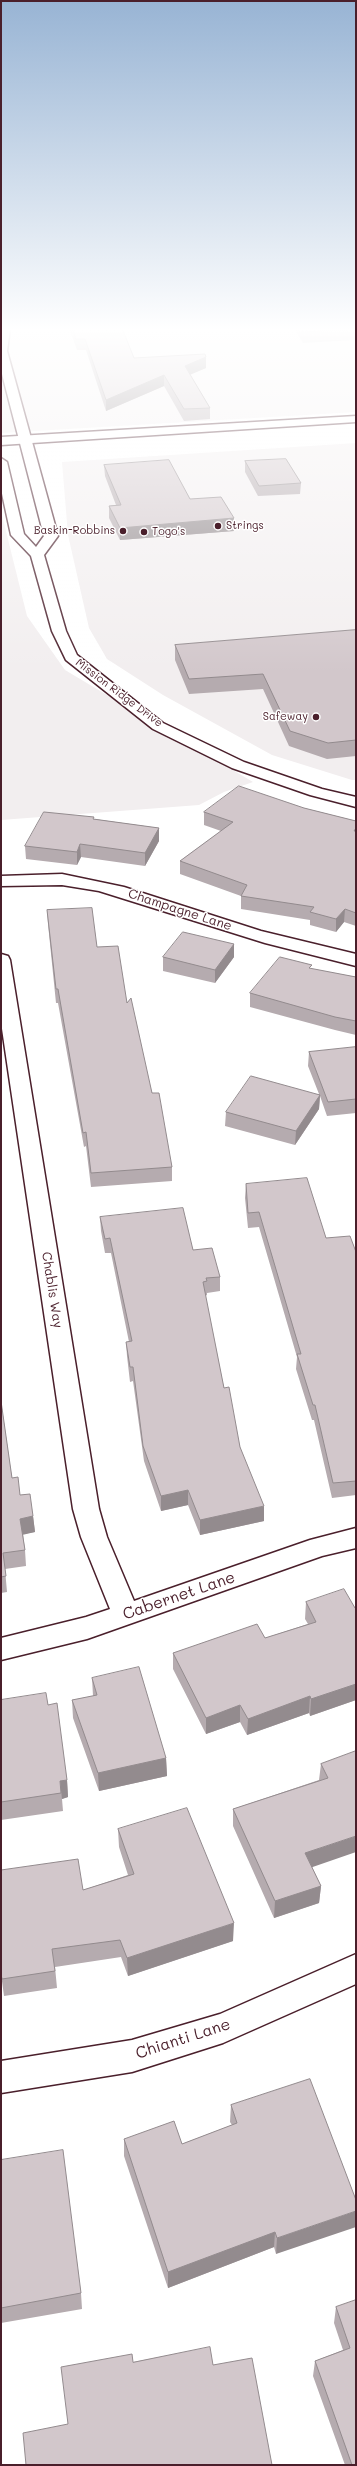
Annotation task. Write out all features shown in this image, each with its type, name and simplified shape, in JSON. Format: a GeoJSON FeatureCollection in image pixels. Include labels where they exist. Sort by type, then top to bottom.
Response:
{"type":"FeatureCollection","features":[{"type":"Feature","properties":{"kind":"street"},"geometry":{"type":"LineString","coordinates":[[26,443],[51,536],[37,555]]}},
{"type":"Feature","properties":{"kind":"street"},"geometry":{"type":"LineString","coordinates":[[6,456],[43,451]]}},
{"type":"Feature","properties":{"kind":"street","name":"Mission Ridge Drive"},"geometry":{"type":"LineString","coordinates":[[6,456],[18,536],[37,555],[59,631],[71,657],[158,726],[238,765],[316,792],[356,802]]}},
{"type":"Feature","properties":{"kind":"street","name":"Champagne Lane"},"geometry":{"type":"LineString","coordinates":[[1,881],[50,878],[82,882],[135,894],[223,925],[330,955],[356,960]]}},
{"type":"Feature","properties":{"kind":"street","name":"Chablis Way"},"geometry":{"type":"LineString","coordinates":[[1,960],[86,1509],[94,1537],[126,1614]]}},
{"type":"Feature","properties":{"kind":"street","name":"Cabernet Lane"},"geometry":{"type":"LineString","coordinates":[[1,1649],[87,1628],[319,1547],[356,1538]]}},
{"type":"Feature","properties":{"kind":"street","name":"Chianti Lane"},"geometry":{"type":"LineString","coordinates":[[1,2077],[132,2056],[216,2030],[356,1969]]}},
{"type":"Feature","properties":{"kind":"shaded area"},"geometry":{"type":"Polygon","coordinates":[[[356,443],[356,780],[272,755],[163,695],[107,659],[89,628],[68,535],[62,462],[356,443]]]}},
{"type":"Feature","properties":{"kind":"shaded area"},"geometry":{"type":"Polygon","coordinates":[[[1,511],[27,616],[65,670],[253,782],[224,792],[199,805],[1,820],[1,511]]]}},
{"type":"Feature","properties":{"kind":"building"},"geometry":{"type":"Polygon","coordinates":[[[286,459],[301,483],[259,486],[245,461],[286,459]]]}},
{"type":"Feature","properties":{"kind":"building"},"geometry":{"type":"Polygon","coordinates":[[[169,460],[190,499],[221,497],[234,518],[120,528],[109,506],[121,505],[104,465],[169,460]]]}},
{"type":"Feature","properties":{"kind":"building","name":"Safeway"},"geometry":{"type":"Polygon","coordinates":[[[356,630],[356,740],[328,743],[290,731],[263,674],[189,679],[175,645],[356,630]]]}},
{"type":"Feature","properties":{"kind":"building"},"geometry":{"type":"Polygon","coordinates":[[[239,786],[304,808],[356,821],[356,828],[354,831],[356,831],[356,913],[345,909],[336,919],[310,912],[314,907],[241,896],[247,885],[180,861],[233,822],[204,812],[239,786]]]}},
{"type":"Feature","properties":{"kind":"building"},"geometry":{"type":"Polygon","coordinates":[[[44,812],[94,817],[93,819],[159,828],[145,853],[80,844],[77,852],[25,846],[44,812]]]}},
{"type":"Feature","properties":{"kind":"building"},"geometry":{"type":"Polygon","coordinates":[[[92,908],[97,947],[118,946],[127,1003],[131,998],[152,1093],[159,1093],[172,1167],[91,1173],[86,1132],[83,1133],[58,989],[56,989],[47,910],[92,908]]]}},
{"type":"Feature","properties":{"kind":"building"},"geometry":{"type":"Polygon","coordinates":[[[183,932],[234,944],[215,970],[163,957],[183,932]]]}},
{"type":"Feature","properties":{"kind":"building"},"geometry":{"type":"Polygon","coordinates":[[[280,957],[312,965],[309,968],[356,977],[356,1021],[335,1017],[250,993],[280,957]]]}},
{"type":"Feature","properties":{"kind":"building"},"geometry":{"type":"Polygon","coordinates":[[[356,1047],[356,1099],[328,1102],[309,1052],[356,1047]]]}},
{"type":"Feature","properties":{"kind":"building"},"geometry":{"type":"Polygon","coordinates":[[[251,1076],[320,1095],[296,1131],[226,1112],[251,1076]]]}},
{"type":"Feature","properties":{"kind":"building"},"geometry":{"type":"Polygon","coordinates":[[[307,1178],[326,1238],[350,1236],[356,1252],[356,1481],[333,1483],[315,1405],[313,1405],[297,1354],[301,1354],[259,1212],[248,1213],[246,1184],[307,1178]]]}},
{"type":"Feature","properties":{"kind":"building"},"geometry":{"type":"Polygon","coordinates":[[[183,1208],[193,1250],[212,1248],[220,1277],[206,1278],[207,1281],[203,1282],[224,1388],[229,1387],[240,1447],[264,1506],[200,1520],[188,1490],[161,1496],[143,1446],[133,1367],[130,1367],[126,1342],[132,1341],[110,1238],[105,1239],[100,1217],[183,1208]]]}},
{"type":"Feature","properties":{"kind":"building"},"geometry":{"type":"Polygon","coordinates":[[[1,1401],[12,1478],[18,1477],[20,1495],[30,1494],[33,1516],[20,1519],[25,1550],[3,1553],[6,1576],[1,1577],[1,1401]]]}},
{"type":"Feature","properties":{"kind":"building"},"geometry":{"type":"Polygon","coordinates":[[[344,1589],[356,1608],[356,1684],[311,1699],[310,1696],[248,1719],[240,1705],[206,1718],[173,1653],[257,1624],[265,1638],[316,1622],[306,1602],[344,1589]]]}},
{"type":"Feature","properties":{"kind":"building"},"geometry":{"type":"Polygon","coordinates":[[[139,1667],[166,1758],[98,1773],[72,1700],[97,1695],[92,1678],[139,1667]]]}},
{"type":"Feature","properties":{"kind":"building"},"geometry":{"type":"Polygon","coordinates":[[[46,1693],[48,1705],[57,1703],[67,1780],[60,1781],[61,1793],[1,1802],[1,1700],[46,1693]]]}},
{"type":"Feature","properties":{"kind":"building"},"geometry":{"type":"Polygon","coordinates":[[[356,1751],[356,1836],[305,1853],[321,1886],[275,1901],[233,1809],[328,1778],[321,1764],[356,1751]]]}},
{"type":"Feature","properties":{"kind":"building"},"geometry":{"type":"Polygon","coordinates":[[[187,1808],[234,1923],[127,1958],[120,1940],[52,1949],[55,1971],[2,1979],[1,1870],[78,1859],[83,1890],[134,1874],[118,1829],[187,1808]]]}},
{"type":"Feature","properties":{"kind":"building"},"geometry":{"type":"Polygon","coordinates":[[[310,2079],[356,2200],[356,2211],[277,2238],[275,2232],[168,2272],[124,2139],[174,2121],[182,2144],[237,2123],[231,2105],[310,2079]]]}},
{"type":"Feature","properties":{"kind":"building"},"geometry":{"type":"Polygon","coordinates":[[[63,2150],[81,2293],[1,2308],[1,2160],[63,2150]]]}},
{"type":"Feature","properties":{"kind":"building"},"geometry":{"type":"Polygon","coordinates":[[[356,2300],[356,2465],[352,2465],[315,2361],[350,2348],[336,2307],[356,2300]]]}},
{"type":"Feature","properties":{"kind":"building"},"geometry":{"type":"Polygon","coordinates":[[[210,2347],[213,2365],[252,2358],[272,2465],[26,2465],[23,2433],[68,2424],[61,2367],[132,2354],[133,2362],[210,2347]]]}},
{"type":"Feature","properties":{"kind":"place","name":"Strings"},"geometry":{"type":"Point","coordinates":[218,526]}},
{"type":"Feature","properties":{"kind":"place","name":"Baskin-Robbins"},"geometry":{"type":"Point","coordinates":[123,531]}},
{"type":"Feature","properties":{"kind":"place","name":"Togo's"},"geometry":{"type":"Point","coordinates":[144,532]}},
{"type":"Feature","properties":{"kind":"place","name":"Safeway"},"geometry":{"type":"Point","coordinates":[316,717]}}]}
